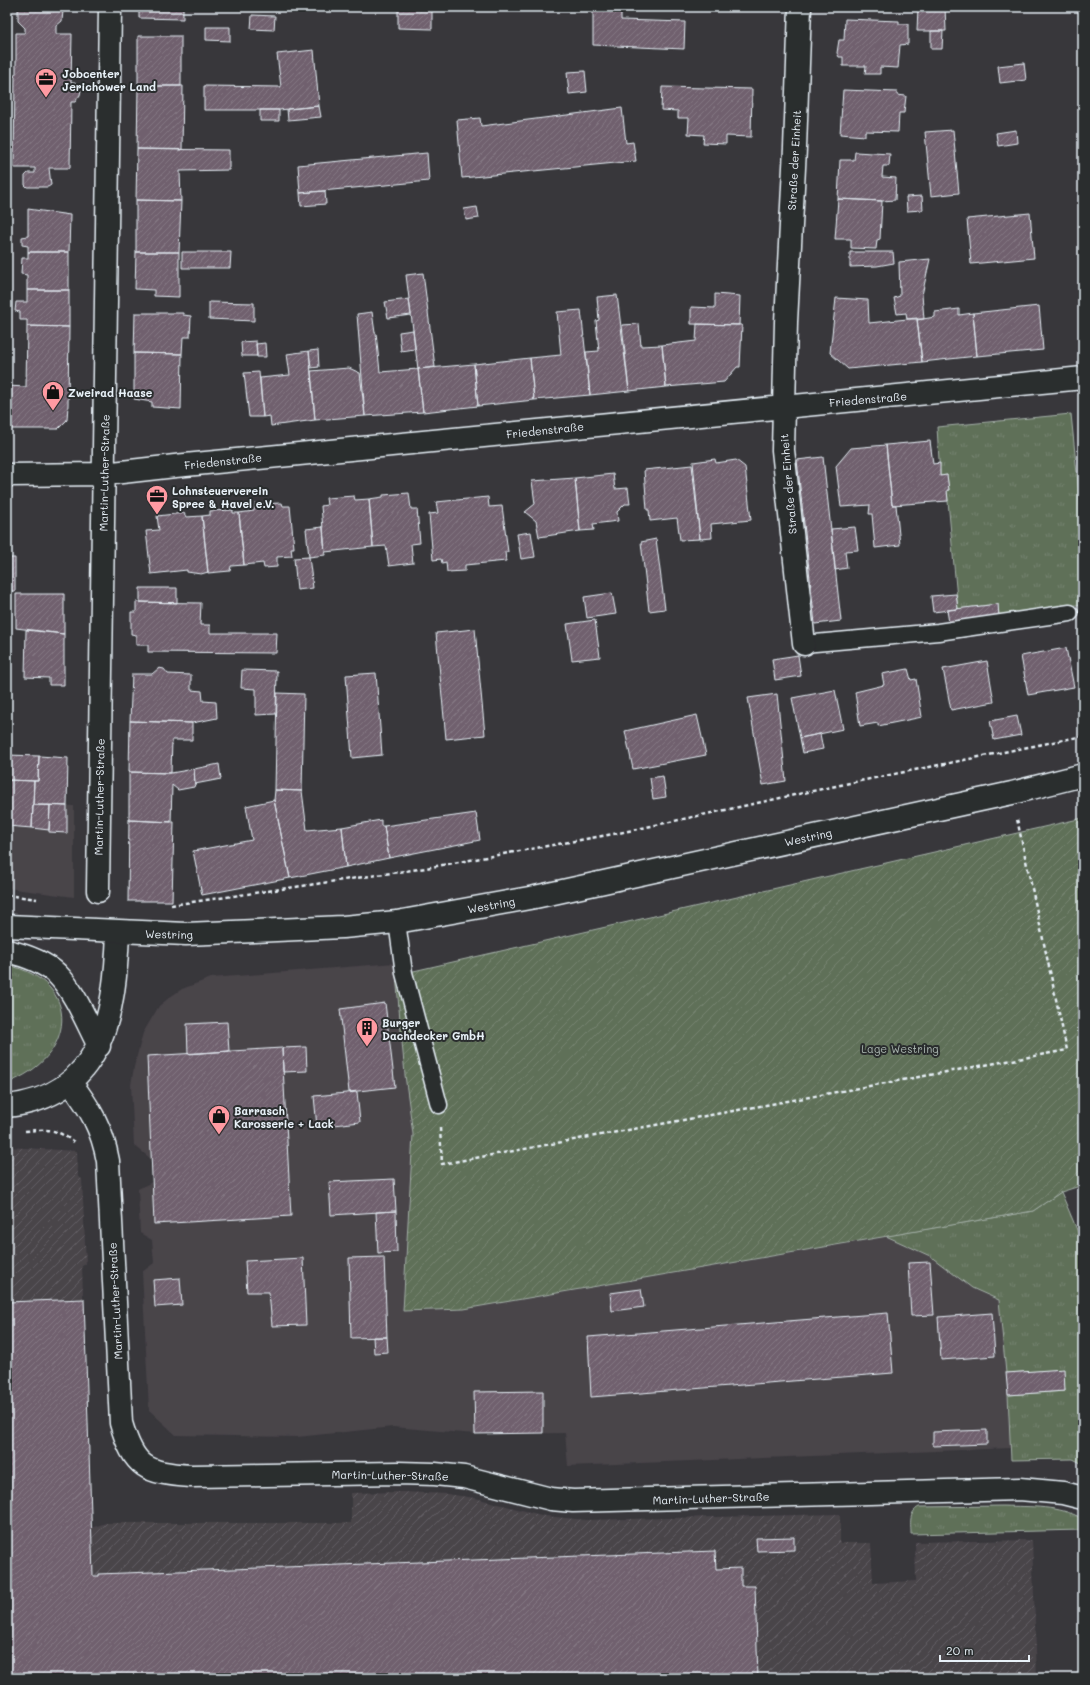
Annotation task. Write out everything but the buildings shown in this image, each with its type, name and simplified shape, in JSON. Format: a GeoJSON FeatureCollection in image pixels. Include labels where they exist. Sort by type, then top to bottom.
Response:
{"type":"FeatureCollection","features":[{"type":"Feature","properties":{"kind":"street","name":"Martin-Luther-Straße"},"geometry":{"type":"LineString","coordinates":[[98,891],[110,7]]}},
{"type":"Feature","properties":{"kind":"street","name":"Straße der Einheit"},"geometry":{"type":"LineString","coordinates":[[800,7],[795,148],[786,322],[783,450],[804,644]]}},
{"type":"Feature","properties":{"kind":"street","name":"Friedenstraße"},"geometry":{"type":"LineString","coordinates":[[7,475],[104,474],[183,465],[1083,378]]}},
{"type":"Feature","properties":{"kind":"street","name":"Westring"},"geometry":{"type":"LineString","coordinates":[[7,926],[186,934],[343,927],[397,922],[535,897],[1012,793],[1083,775]]}},
{"type":"Feature","properties":{"kind":"street"},"geometry":{"type":"LineString","coordinates":[[7,1106],[33,1102],[50,1095],[70,1082],[90,1060],[99,1046],[107,1024],[111,1006],[117,963],[118,932]]}},
{"type":"Feature","properties":{"kind":"street"},"geometry":{"type":"LineString","coordinates":[[7,951],[35,961],[57,974],[77,1002],[99,1046]]}},
{"type":"Feature","properties":{"kind":"street","name":"Martin-Luther-Straße"},"geometry":{"type":"LineString","coordinates":[[70,1082],[86,1102],[100,1128],[108,1161],[121,1423],[126,1442],[133,1455],[144,1466],[154,1471],[173,1475],[191,1476],[398,1473],[435,1474],[464,1477],[551,1499],[573,1501],[1020,1490],[1063,1493],[1083,1498]]}},
{"type":"Feature","properties":{"kind":"lane","name":"Straße der Einheit"},"geometry":{"type":"LineString","coordinates":[[804,644],[938,632],[1070,613]]}},
{"type":"Feature","properties":{"kind":"lane"},"geometry":{"type":"LineString","coordinates":[[397,922],[404,973],[439,1105]]}},
{"type":"Feature","properties":{"kind":"path"},"geometry":{"type":"LineString","coordinates":[[164,905],[426,868],[619,834],[845,784],[1083,736]]}},
{"type":"Feature","properties":{"kind":"path"},"geometry":{"type":"LineString","coordinates":[[439,1105],[442,1164],[1067,1050],[1018,827],[1012,793]]}},
{"type":"Feature","properties":{"kind":"path"},"geometry":{"type":"LineString","coordinates":[[22,1132],[47,1129],[60,1132],[83,1148],[108,1161]]}},
{"type":"Feature","properties":{"kind":"shaded area"},"geometry":{"type":"Polygon","coordinates":[[[7,780],[34,781],[33,805],[74,806],[74,897],[7,888],[7,780]]]}},
{"type":"Feature","properties":{"kind":"shaded area"},"geometry":{"type":"Polygon","coordinates":[[[395,963],[405,1075],[413,1134],[403,1311],[464,1309],[1033,1211],[1061,1192],[1083,1244],[1083,1445],[568,1466],[565,1433],[475,1434],[393,1427],[297,1437],[176,1435],[149,1410],[142,1272],[154,1263],[152,1240],[140,1233],[138,1189],[152,1182],[151,1159],[134,1145],[131,1085],[143,1033],[159,1006],[170,997],[182,989],[211,978],[395,963]]]}},
{"type":"Feature","properties":{"kind":"shaded area"},"geometry":{"type":"Polygon","coordinates":[[[7,1147],[77,1151],[78,1177],[82,1179],[86,1264],[82,1266],[91,1528],[106,1523],[351,1523],[351,1493],[402,1492],[447,1494],[475,1498],[545,1516],[586,1520],[840,1514],[840,1543],[871,1543],[873,1583],[916,1581],[915,1542],[1032,1540],[1037,1678],[7,1678],[7,1147]]]}},
{"type":"Feature","properties":{"kind":"green space"},"geometry":{"type":"Polygon","coordinates":[[[1071,414],[1083,533],[1083,604],[999,617],[998,604],[958,609],[947,490],[949,490],[947,475],[940,476],[937,427],[1071,414]]]}},
{"type":"Feature","properties":{"kind":"green space","name":"Lage Westring"},"geometry":{"type":"Polygon","coordinates":[[[1083,818],[1083,1185],[1061,1192],[1033,1211],[464,1309],[403,1311],[413,1134],[405,1075],[396,975],[1083,818]]]}},
{"type":"Feature","properties":{"kind":"green space"},"geometry":{"type":"Polygon","coordinates":[[[7,965],[32,974],[49,987],[59,1003],[62,1021],[58,1039],[47,1056],[30,1071],[7,1083],[7,965]]]}},
{"type":"Feature","properties":{"kind":"green space"},"geometry":{"type":"Polygon","coordinates":[[[1061,1192],[1083,1244],[1083,1464],[1073,1459],[1011,1460],[1008,1395],[1065,1391],[1063,1370],[1006,1373],[999,1300],[972,1288],[930,1256],[886,1236],[1033,1211],[1061,1192]]]}},
{"type":"Feature","properties":{"kind":"green space"},"geometry":{"type":"Polygon","coordinates":[[[1003,1506],[1055,1509],[1074,1514],[1083,1519],[1083,1530],[911,1534],[913,1512],[919,1507],[1003,1506]]]}},
{"type":"Feature","properties":{"kind":"place","name":"Jobcenter Jerichower Land"},"geometry":{"type":"Point","coordinates":[46,98]}},
{"type":"Feature","properties":{"kind":"place","name":"Zweirad Haase"},"geometry":{"type":"Point","coordinates":[53,412]}},
{"type":"Feature","properties":{"kind":"place","name":"Lohnsteuerverein Spree & Havel e.V."},"geometry":{"type":"Point","coordinates":[157,516]}},
{"type":"Feature","properties":{"kind":"place","name":"Burger Dachdecker GmbH"},"geometry":{"type":"Point","coordinates":[367,1048]}},
{"type":"Feature","properties":{"kind":"place","name":"Barrasch Karosserie + Lack"},"geometry":{"type":"Point","coordinates":[219,1136]}}]}
